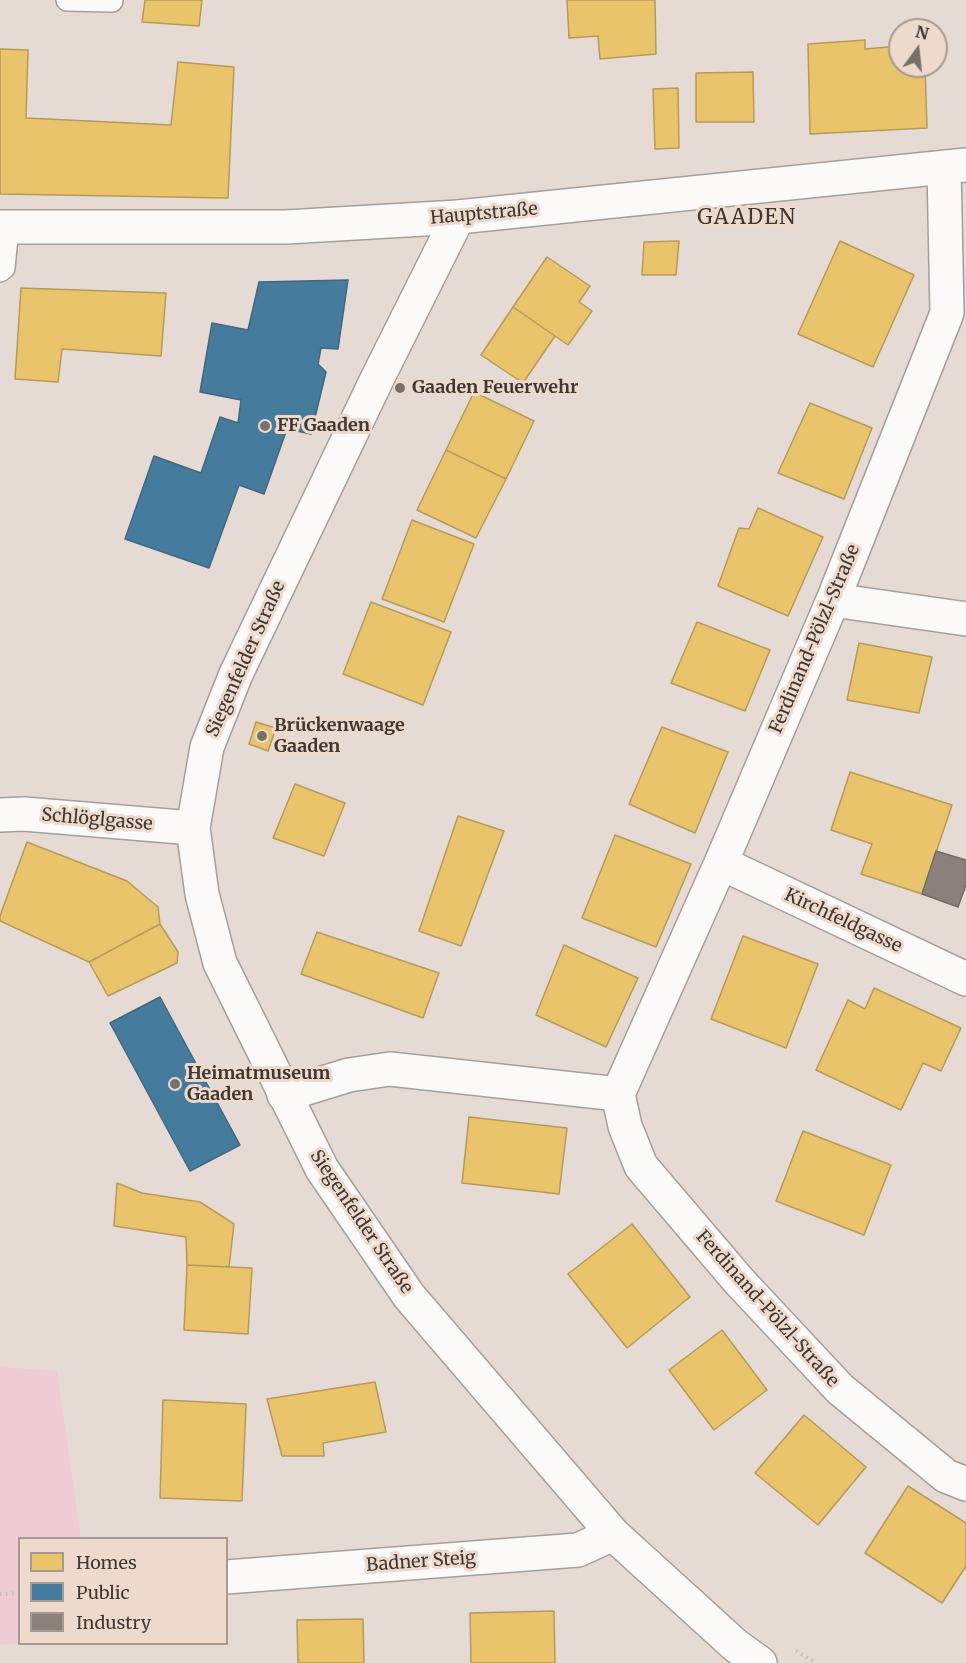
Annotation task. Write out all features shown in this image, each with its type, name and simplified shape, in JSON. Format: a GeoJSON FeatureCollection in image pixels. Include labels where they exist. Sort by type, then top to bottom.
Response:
{"type":"FeatureCollection","features":[{"type":"Feature","properties":{"kind":"street","name":"Hauptstraße"},"geometry":{"type":"LineString","coordinates":[[4,227],[286,227],[458,217],[955,166]]}},
{"type":"Feature","properties":{"kind":"street","name":"Ferdinand-Pölzl-Straße"},"geometry":{"type":"LineString","coordinates":[[955,166],[956,314],[721,863],[618,1094],[625,1125],[640,1166],[739,1281],[840,1389],[946,1476],[966,1485]]}},
{"type":"Feature","properties":{"kind":"street","name":"Siegenfelder Straße"},"geometry":{"type":"LineString","coordinates":[[458,217],[378,377],[236,674],[207,747],[193,828],[202,894],[220,963],[284,1095],[322,1169],[408,1296],[613,1534],[735,1645],[760,1663]]}},
{"type":"Feature","properties":{"kind":"street"},"geometry":{"type":"LineString","coordinates":[[833,600],[966,619]]}},
{"type":"Feature","properties":{"kind":"street","name":"Schlöglgasse"},"geometry":{"type":"LineString","coordinates":[[0,815],[24,814],[193,828]]}},
{"type":"Feature","properties":{"kind":"street","name":"Kirchfeldgasse"},"geometry":{"type":"LineString","coordinates":[[721,863],[966,979]]}},
{"type":"Feature","properties":{"kind":"street"},"geometry":{"type":"LineString","coordinates":[[284,1095],[349,1075],[390,1069],[618,1094]]}},
{"type":"Feature","properties":{"kind":"street","name":"Badner Steig"},"geometry":{"type":"LineString","coordinates":[[228,1577],[578,1550],[613,1534]]}},
{"type":"Feature","properties":{"kind":"lane"},"geometry":{"type":"LineString","coordinates":[[67,0],[112,2]]}},
{"type":"Feature","properties":{"kind":"lane"},"geometry":{"type":"LineString","coordinates":[[0,271],[3,268],[4,227]]}},
{"type":"Feature","properties":{"kind":"path"},"geometry":{"type":"LineString","coordinates":[[0,1594],[18,1593]]}},
{"type":"Feature","properties":{"kind":"shaded area"},"geometry":{"type":"Polygon","coordinates":[[[0,1367],[57,1371],[81,1537],[18,1537],[18,1643],[0,1645],[0,1367]]]}},
{"type":"Feature","properties":{"kind":"building: Homes"},"geometry":{"type":"Polygon","coordinates":[[[145,0],[202,0],[199,26],[142,22],[145,0]]]}},
{"type":"Feature","properties":{"kind":"building: Homes"},"geometry":{"type":"Polygon","coordinates":[[[567,0],[655,0],[656,54],[600,59],[598,36],[569,38],[567,0]]]}},
{"type":"Feature","properties":{"kind":"building: Homes"},"geometry":{"type":"Polygon","coordinates":[[[865,40],[865,49],[888,47],[888,78],[925,78],[927,128],[810,134],[808,44],[865,40]]]}},
{"type":"Feature","properties":{"kind":"building: Homes"},"geometry":{"type":"Polygon","coordinates":[[[0,49],[28,50],[26,118],[171,125],[178,62],[234,67],[228,198],[0,194],[0,49]]]}},
{"type":"Feature","properties":{"kind":"building: Homes"},"geometry":{"type":"Polygon","coordinates":[[[753,72],[754,122],[696,122],[696,73],[753,72]]]}},
{"type":"Feature","properties":{"kind":"building: Homes"},"geometry":{"type":"Polygon","coordinates":[[[678,88],[679,148],[655,149],[653,89],[678,88]]]}},
{"type":"Feature","properties":{"kind":"building: Homes"},"geometry":{"type":"Polygon","coordinates":[[[679,241],[676,275],[642,275],[644,242],[679,241]]]}},
{"type":"Feature","properties":{"kind":"building: Homes"},"geometry":{"type":"Polygon","coordinates":[[[840,241],[914,275],[873,367],[798,334],[840,241]]]}},
{"type":"Feature","properties":{"kind":"building: Homes"},"geometry":{"type":"Polygon","coordinates":[[[547,257],[590,286],[579,302],[592,311],[568,345],[513,307],[547,257]]]}},
{"type":"Feature","properties":{"kind":"building: Homes"},"geometry":{"type":"Polygon","coordinates":[[[21,288],[166,293],[161,356],[62,349],[58,382],[15,379],[21,288]]]}},
{"type":"Feature","properties":{"kind":"building: Homes"},"geometry":{"type":"Polygon","coordinates":[[[513,307],[555,336],[523,383],[481,355],[513,307]]]}},
{"type":"Feature","properties":{"kind":"building: Homes"},"geometry":{"type":"Polygon","coordinates":[[[474,392],[534,421],[506,479],[446,450],[474,392]]]}},
{"type":"Feature","properties":{"kind":"building: Homes"},"geometry":{"type":"Polygon","coordinates":[[[810,403],[872,428],[844,499],[778,473],[810,403]]]}},
{"type":"Feature","properties":{"kind":"building: Homes"},"geometry":{"type":"Polygon","coordinates":[[[446,450],[506,479],[476,538],[417,510],[446,450]]]}},
{"type":"Feature","properties":{"kind":"building: Homes"},"geometry":{"type":"Polygon","coordinates":[[[758,508],[823,537],[788,616],[718,586],[739,528],[749,529],[758,508]]]}},
{"type":"Feature","properties":{"kind":"building: Homes"},"geometry":{"type":"Polygon","coordinates":[[[412,520],[474,544],[444,622],[382,599],[412,520]]]}},
{"type":"Feature","properties":{"kind":"building: Homes"},"geometry":{"type":"Polygon","coordinates":[[[371,602],[451,632],[423,705],[343,674],[371,602]]]}},
{"type":"Feature","properties":{"kind":"building: Homes"},"geometry":{"type":"Polygon","coordinates":[[[697,622],[770,650],[745,711],[671,683],[697,622]]]}},
{"type":"Feature","properties":{"kind":"building: Homes"},"geometry":{"type":"Polygon","coordinates":[[[859,643],[932,657],[919,713],[847,700],[859,643]]]}},
{"type":"Feature","properties":{"kind":"building: Homes","name":"Brückenwaage Gaaden"},"geometry":{"type":"Polygon","coordinates":[[[256,722],[276,728],[268,751],[249,744],[256,722]]]}},
{"type":"Feature","properties":{"kind":"building: Homes"},"geometry":{"type":"Polygon","coordinates":[[[662,727],[728,752],[695,833],[629,804],[662,727]]]}},
{"type":"Feature","properties":{"kind":"building: Homes"},"geometry":{"type":"Polygon","coordinates":[[[850,772],[952,805],[922,894],[861,874],[872,844],[831,830],[850,772]]]}},
{"type":"Feature","properties":{"kind":"building: Homes"},"geometry":{"type":"Polygon","coordinates":[[[295,784],[345,803],[324,856],[273,838],[295,784]]]}},
{"type":"Feature","properties":{"kind":"building: Homes"},"geometry":{"type":"Polygon","coordinates":[[[458,816],[504,831],[461,946],[419,931],[458,816]]]}},
{"type":"Feature","properties":{"kind":"building: Homes"},"geometry":{"type":"Polygon","coordinates":[[[615,835],[691,864],[656,947],[582,918],[615,835]]]}},
{"type":"Feature","properties":{"kind":"building: Homes"},"geometry":{"type":"Polygon","coordinates":[[[27,842],[127,881],[158,907],[160,924],[89,962],[0,921],[27,842]]]}},
{"type":"Feature","properties":{"kind":"building: Homes"},"geometry":{"type":"Polygon","coordinates":[[[160,924],[178,952],[177,963],[108,996],[89,962],[160,924]]]}},
{"type":"Feature","properties":{"kind":"building: Homes"},"geometry":{"type":"Polygon","coordinates":[[[317,932],[439,973],[423,1018],[301,974],[317,932]]]}},
{"type":"Feature","properties":{"kind":"building: Homes"},"geometry":{"type":"Polygon","coordinates":[[[743,936],[818,964],[786,1048],[711,1019],[743,936]]]}},
{"type":"Feature","properties":{"kind":"building: Homes"},"geometry":{"type":"Polygon","coordinates":[[[564,945],[638,978],[606,1047],[536,1015],[564,945]]]}},
{"type":"Feature","properties":{"kind":"building: Homes"},"geometry":{"type":"Polygon","coordinates":[[[874,988],[961,1028],[941,1071],[923,1063],[901,1110],[816,1070],[848,1000],[865,1009],[874,988]]]}},
{"type":"Feature","properties":{"kind":"building: Homes"},"geometry":{"type":"Polygon","coordinates":[[[469,1117],[567,1128],[559,1194],[462,1183],[469,1117]]]}},
{"type":"Feature","properties":{"kind":"building: Homes"},"geometry":{"type":"Polygon","coordinates":[[[803,1131],[891,1165],[864,1235],[776,1201],[803,1131]]]}},
{"type":"Feature","properties":{"kind":"building: Homes"},"geometry":{"type":"Polygon","coordinates":[[[117,1183],[142,1193],[200,1202],[234,1224],[229,1267],[187,1265],[186,1237],[114,1226],[117,1183]]]}},
{"type":"Feature","properties":{"kind":"building: Homes"},"geometry":{"type":"Polygon","coordinates":[[[632,1224],[690,1297],[627,1348],[568,1274],[632,1224]]]}},
{"type":"Feature","properties":{"kind":"building: Homes"},"geometry":{"type":"Polygon","coordinates":[[[187,1265],[252,1268],[248,1334],[184,1330],[187,1265]]]}},
{"type":"Feature","properties":{"kind":"building: Homes"},"geometry":{"type":"Polygon","coordinates":[[[722,1330],[767,1390],[714,1430],[669,1370],[722,1330]]]}},
{"type":"Feature","properties":{"kind":"building: Homes"},"geometry":{"type":"Polygon","coordinates":[[[375,1382],[386,1432],[323,1443],[324,1456],[282,1456],[267,1399],[375,1382]]]}},
{"type":"Feature","properties":{"kind":"building: Homes"},"geometry":{"type":"Polygon","coordinates":[[[163,1400],[246,1404],[242,1501],[160,1498],[163,1400]]]}},
{"type":"Feature","properties":{"kind":"building: Homes"},"geometry":{"type":"Polygon","coordinates":[[[804,1415],[866,1467],[818,1525],[755,1473],[804,1415]]]}},
{"type":"Feature","properties":{"kind":"building: Homes"},"geometry":{"type":"Polygon","coordinates":[[[908,1486],[966,1523],[966,1566],[942,1603],[865,1553],[908,1486]]]}},
{"type":"Feature","properties":{"kind":"building: Homes"},"geometry":{"type":"Polygon","coordinates":[[[554,1611],[555,1663],[471,1663],[470,1613],[554,1611]]]}},
{"type":"Feature","properties":{"kind":"building: Homes"},"geometry":{"type":"Polygon","coordinates":[[[363,1619],[364,1663],[298,1663],[297,1620],[363,1619]]]}},
{"type":"Feature","properties":{"kind":"building: Public","name":"FF Gaaden"},"geometry":{"type":"Polygon","coordinates":[[[348,280],[338,349],[321,348],[318,364],[326,372],[311,434],[287,429],[264,494],[239,485],[209,568],[125,539],[154,456],[201,473],[220,417],[238,423],[241,400],[200,392],[212,323],[248,330],[259,282],[348,280]]]}},
{"type":"Feature","properties":{"kind":"building: Public","name":"Heimatmuseum Gaaden"},"geometry":{"type":"Polygon","coordinates":[[[160,997],[240,1145],[190,1171],[110,1023],[160,997]]]}},
{"type":"Feature","properties":{"kind":"building: Industry"},"geometry":{"type":"Polygon","coordinates":[[[936,851],[966,860],[966,885],[958,907],[922,894],[936,851]]]}},
{"type":"Feature","properties":{"kind":"place","name":"Gaaden Feuerwehr"},"geometry":{"type":"Point","coordinates":[400,388]}},
{"type":"Feature","properties":{"kind":"place","name":"FF Gaaden"},"geometry":{"type":"Point","coordinates":[265,426]}},
{"type":"Feature","properties":{"kind":"place","name":"Brückenwaage Gaaden"},"geometry":{"type":"Point","coordinates":[262,736]}},
{"type":"Feature","properties":{"kind":"place","name":"Heimatmuseum Gaaden"},"geometry":{"type":"Point","coordinates":[175,1084]}},
{"type":"Feature","properties":{"kind":"district","name":"GAADEN"},"geometry":{"type":"Point","coordinates":[747,218]}}]}
